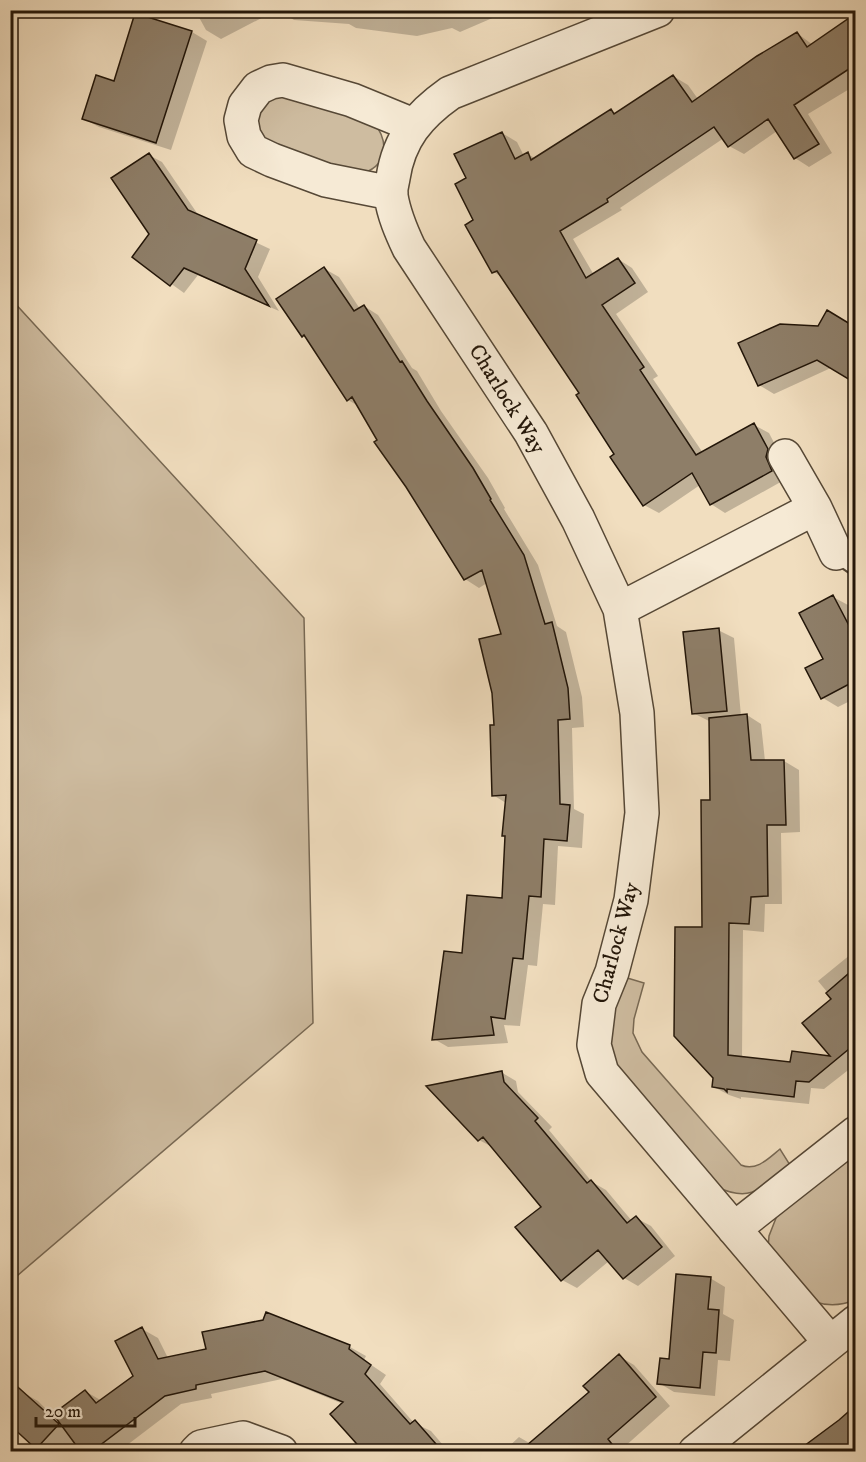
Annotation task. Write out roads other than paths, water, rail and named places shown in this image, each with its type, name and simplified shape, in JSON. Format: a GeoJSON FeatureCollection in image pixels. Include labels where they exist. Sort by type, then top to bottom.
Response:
{"type":"FeatureCollection","features":[{"type":"Feature","properties":{"kind":"street","name":"Charlock Way"},"geometry":{"type":"LineString","coordinates":[[658,10],[450,93],[431,107],[414,125],[395,164],[391,193],[396,219],[409,248],[531,433],[578,519],[620,609],[637,713],[642,813],[631,900],[612,972],[599,1004],[594,1045],[602,1073],[734,1229],[843,1332]]}},
{"type":"Feature","properties":{"kind":"street"},"geometry":{"type":"LineString","coordinates":[[391,193],[326,180],[253,151],[248,145],[242,128],[241,120],[246,105],[258,88],[283,80],[352,100],[414,125]]}},
{"type":"Feature","properties":{"kind":"street"},"geometry":{"type":"LineString","coordinates":[[785,456],[846,560]]}},
{"type":"Feature","properties":{"kind":"street"},"geometry":{"type":"LineString","coordinates":[[620,609],[815,508]]}},
{"type":"Feature","properties":{"kind":"street"},"geometry":{"type":"LineString","coordinates":[[734,1229],[855,1133]]}},
{"type":"Feature","properties":{"kind":"street"},"geometry":{"type":"LineString","coordinates":[[695,1452],[843,1332]]}},
{"type":"Feature","properties":{"kind":"street"},"geometry":{"type":"LineString","coordinates":[[196,1452],[201,1447],[243,1438],[281,1452]]}}]}
